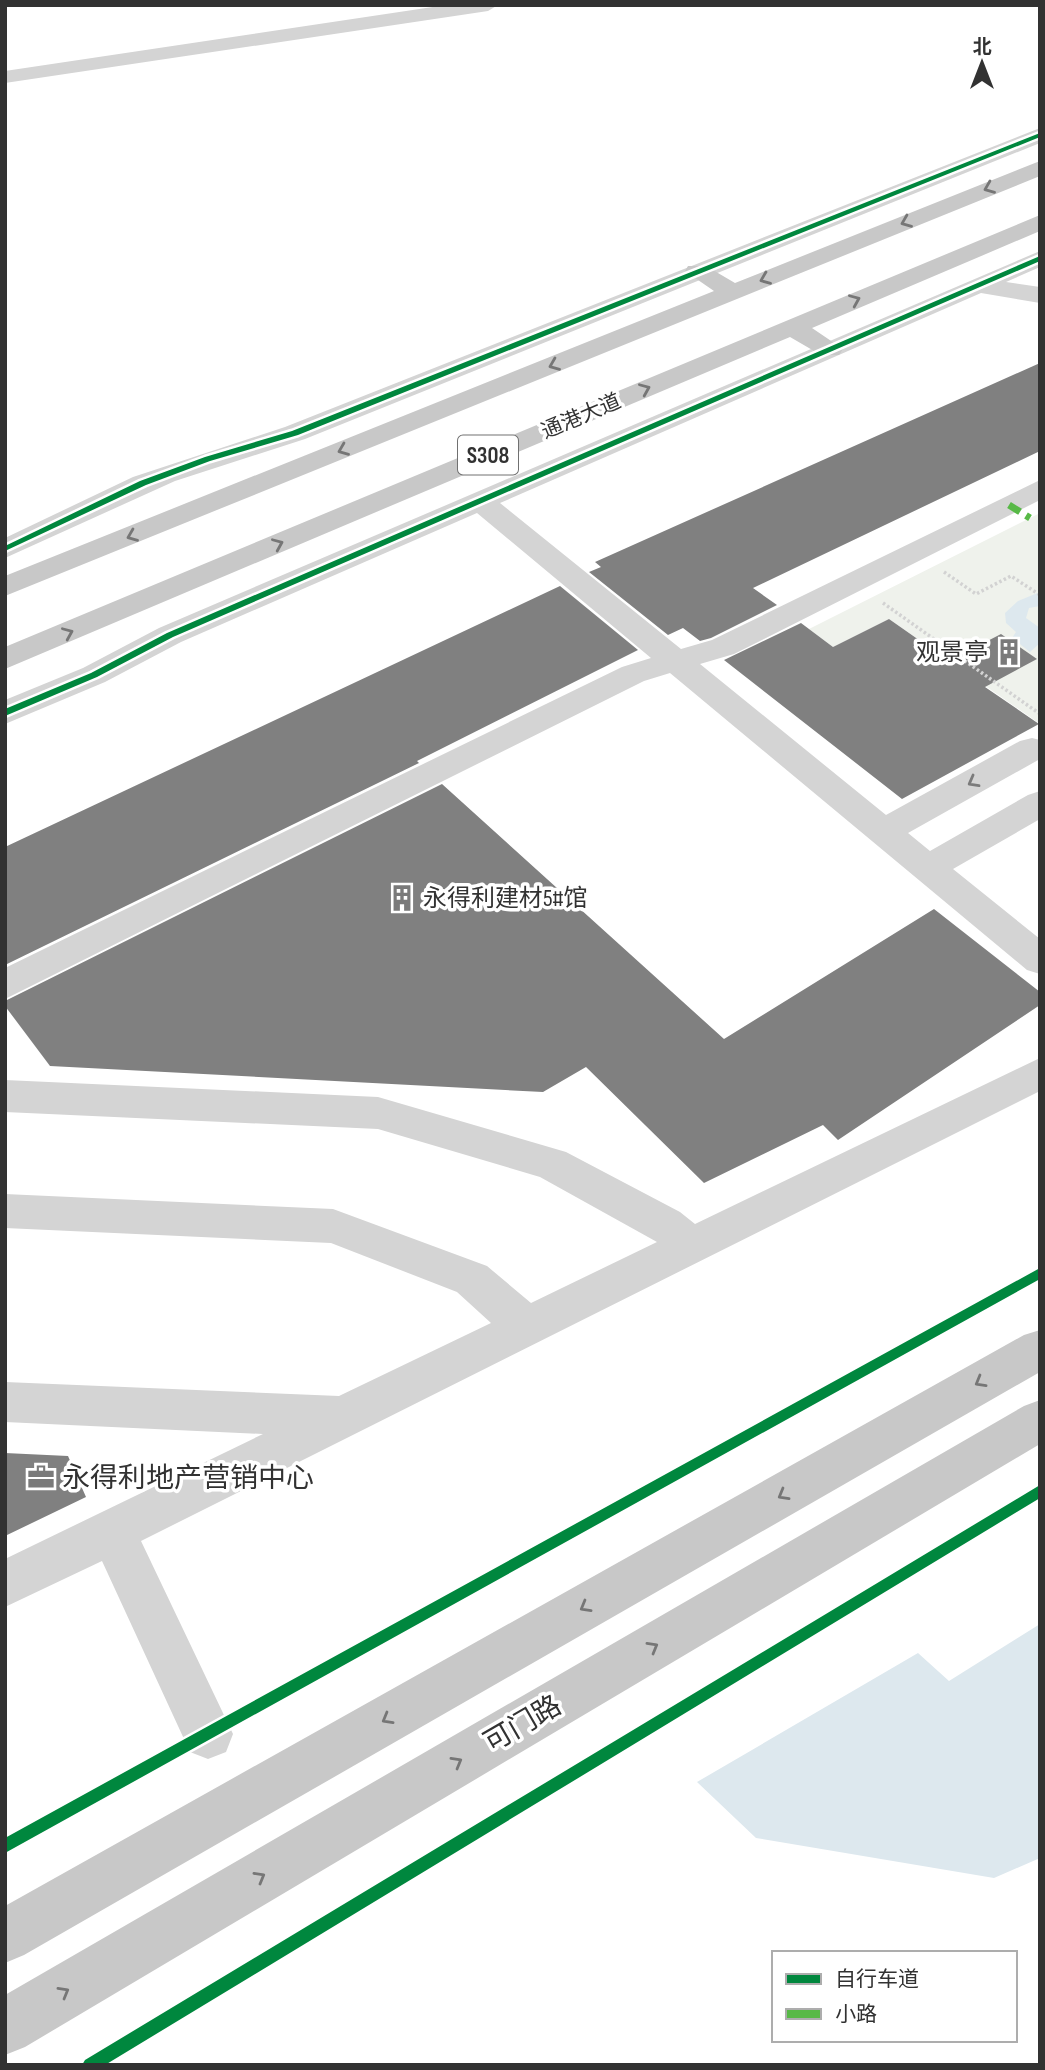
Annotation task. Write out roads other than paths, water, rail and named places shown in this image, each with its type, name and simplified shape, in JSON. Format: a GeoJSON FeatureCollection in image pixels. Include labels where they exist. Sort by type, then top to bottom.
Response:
{"type":"FeatureCollection","features":[{"type":"Feature","properties":{"kind":"main road","name":"S308"},"geometry":{"type":"LineString","coordinates":[[5,587],[1040,168]]}},
{"type":"Feature","properties":{"kind":"main road","name":"通港大道"},"geometry":{"type":"LineString","coordinates":[[5,659],[1039,223]]}},
{"type":"Feature","properties":{"kind":"main road"},"geometry":{"type":"LineString","coordinates":[[697,271],[733,292]]}},
{"type":"Feature","properties":{"kind":"main road"},"geometry":{"type":"LineString","coordinates":[[792,327],[830,349]]}},
{"type":"Feature","properties":{"kind":"main road"},"geometry":{"type":"LineString","coordinates":[[5,1936],[1040,1349]]}},
{"type":"Feature","properties":{"kind":"main road","name":"可门路"},"geometry":{"type":"LineString","coordinates":[[5,2027],[1040,1420]]}},
{"type":"Feature","properties":{"kind":"street"},"geometry":{"type":"LineString","coordinates":[[5,77],[488,5]]}},
{"type":"Feature","properties":{"kind":"street"},"geometry":{"type":"LineString","coordinates":[[5,103],[28,75]]}},
{"type":"Feature","properties":{"kind":"street"},"geometry":{"type":"LineString","coordinates":[[5,549],[47,532],[121,492],[215,455],[295,433],[1040,135]]}},
{"type":"Feature","properties":{"kind":"street"},"geometry":{"type":"LineString","coordinates":[[5,713],[94,675],[170,635],[1037,260]]}},
{"type":"Feature","properties":{"kind":"street"},"geometry":{"type":"LineString","coordinates":[[980,285],[1040,295]]}},
{"type":"Feature","properties":{"kind":"street"},"geometry":{"type":"LineString","coordinates":[[480,501],[1040,960]]}},
{"type":"Feature","properties":{"kind":"street"},"geometry":{"type":"LineString","coordinates":[[5,985],[633,674],[723,647],[914,552],[1026,504]]}},
{"type":"Feature","properties":{"kind":"street"},"geometry":{"type":"LineString","coordinates":[[884,832],[1032,749]]}},
{"type":"Feature","properties":{"kind":"street"},"geometry":{"type":"LineString","coordinates":[[928,868],[1040,803]]}},
{"type":"Feature","properties":{"kind":"street"},"geometry":{"type":"LineString","coordinates":[[5,1584],[1040,1073]]}},
{"type":"Feature","properties":{"kind":"street"},"geometry":{"type":"LineString","coordinates":[[5,1096],[378,1113],[552,1164],[665,1224],[691,1245]]}},
{"type":"Feature","properties":{"kind":"street"},"geometry":{"type":"LineString","coordinates":[[5,1211],[333,1226],[471,1279],[527,1327]]}},
{"type":"Feature","properties":{"kind":"street"},"geometry":{"type":"LineString","coordinates":[[5,1402],[345,1417]]}},
{"type":"Feature","properties":{"kind":"street"},"geometry":{"type":"LineString","coordinates":[[112,1531],[208,1734]]}},
{"type":"Feature","properties":{"kind":"place","name":"观景亭"},"geometry":{"type":"Point","coordinates":[1009,652]}},
{"type":"Feature","properties":{"kind":"place","name":"永得利建材5#馆"},"geometry":{"type":"Point","coordinates":[402,898]}},
{"type":"Feature","properties":{"kind":"place","name":"永得利地产营销中心"},"geometry":{"type":"Point","coordinates":[41,1477]}}]}
